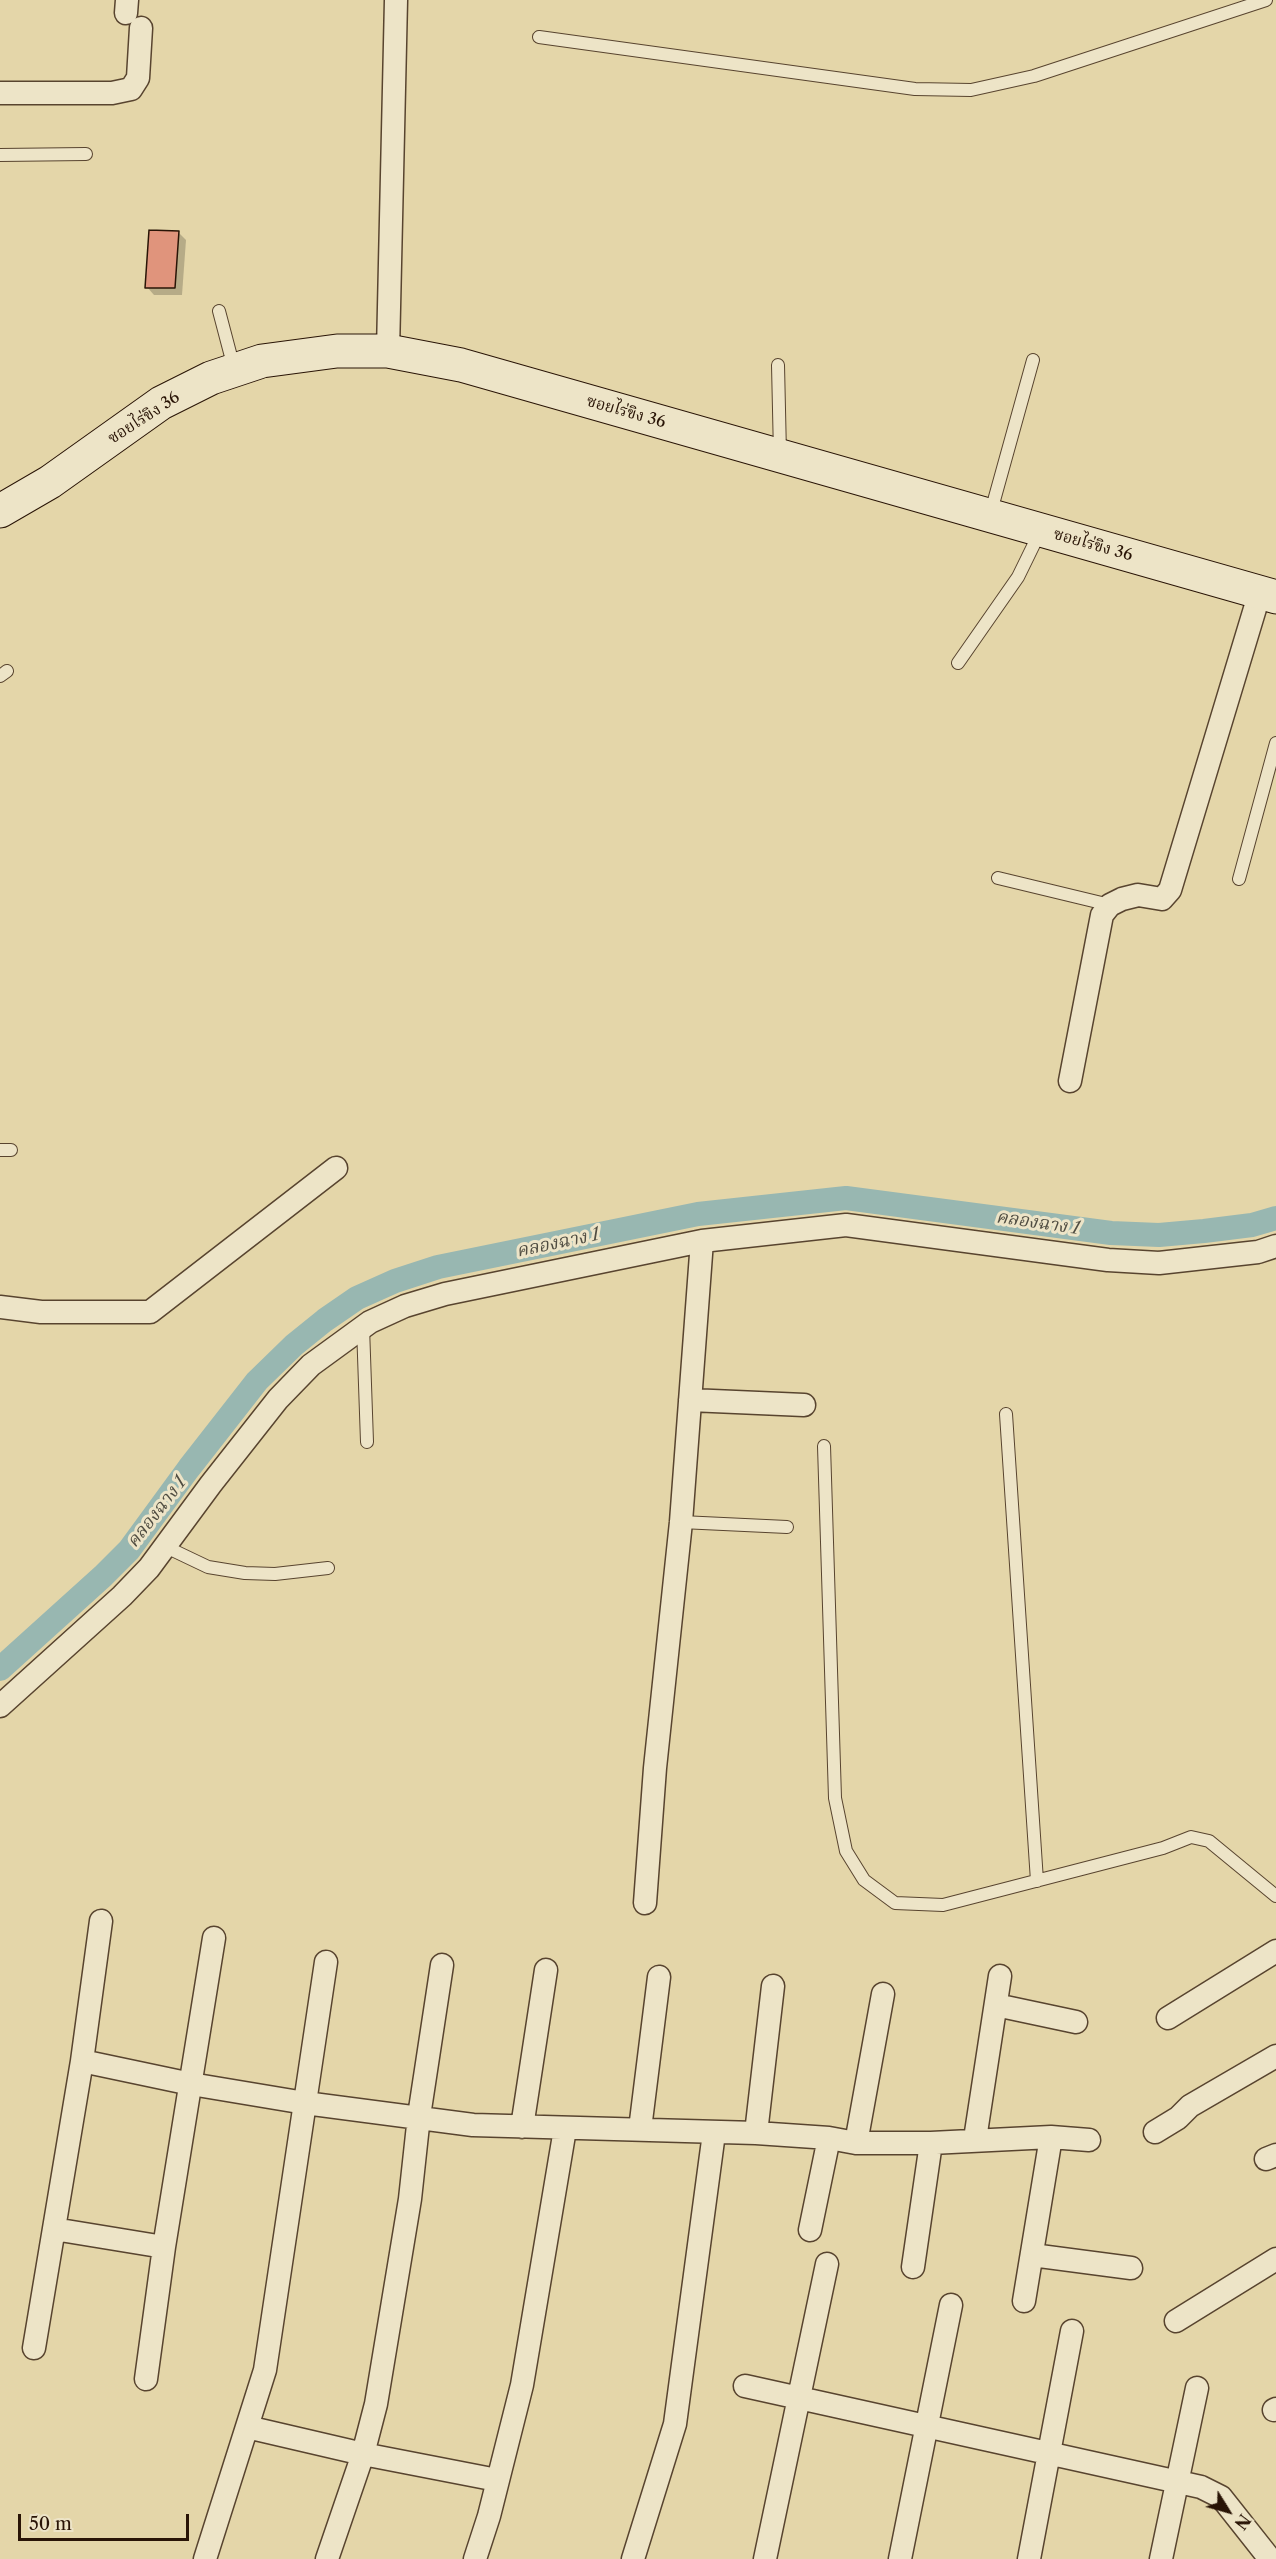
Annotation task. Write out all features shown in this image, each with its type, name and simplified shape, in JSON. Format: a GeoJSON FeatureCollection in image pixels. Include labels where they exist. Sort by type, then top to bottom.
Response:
{"type":"FeatureCollection","features":[{"type":"Feature","properties":{"kind":"street"},"geometry":{"type":"LineString","coordinates":[[388,351],[396,0]]}},
{"type":"Feature","properties":{"kind":"street"},"geometry":{"type":"LineString","coordinates":[[0,93],[112,93],[131,89],[138,78],[132,14]]}},
{"type":"Feature","properties":{"kind":"street","name":"ซอยไร่ขิง 36"},"geometry":{"type":"LineString","coordinates":[[0,511],[50,482],[161,403],[235,369],[262,361],[337,351],[388,351],[461,365],[1268,595]]}},
{"type":"Feature","properties":{"kind":"street"},"geometry":{"type":"LineString","coordinates":[[1070,1081],[1102,915],[1110,905],[1122,899],[1138,895],[1162,899],[1170,890],[1268,595]]}},
{"type":"Feature","properties":{"kind":"street"},"geometry":{"type":"LineString","coordinates":[[0,1307],[41,1312],[150,1312],[336,1168]]}},
{"type":"Feature","properties":{"kind":"street"},"geometry":{"type":"LineString","coordinates":[[0,1706],[122,1596],[166,1547],[210,1484],[278,1399],[312,1365],[363,1327],[405,1306],[445,1294],[702,1241],[846,1225],[1108,1260],[1159,1263],[1258,1252],[1276,1246]]}},
{"type":"Feature","properties":{"kind":"street"},"geometry":{"type":"LineString","coordinates":[[645,1903],[655,1768],[681,1522],[702,1241]]}},
{"type":"Feature","properties":{"kind":"street"},"geometry":{"type":"LineString","coordinates":[[690,1400],[804,1405]]}},
{"type":"Feature","properties":{"kind":"street"},"geometry":{"type":"LineString","coordinates":[[34,2348],[82,2061],[102,1921]]}},
{"type":"Feature","properties":{"kind":"street"},"geometry":{"type":"LineString","coordinates":[[146,2379],[164,2247],[214,1938]]}},
{"type":"Feature","properties":{"kind":"street"},"geometry":{"type":"LineString","coordinates":[[1168,2018],[1276,1951]]}},
{"type":"Feature","properties":{"kind":"street"},"geometry":{"type":"LineString","coordinates":[[205,2559],[265,2370],[326,1962]]}},
{"type":"Feature","properties":{"kind":"street"},"geometry":{"type":"LineString","coordinates":[[327,2559],[363,2454],[376,2404],[410,2199],[419,2116],[442,1965]]}},
{"type":"Feature","properties":{"kind":"street"},"geometry":{"type":"LineString","coordinates":[[522,2127],[546,1970]]}},
{"type":"Feature","properties":{"kind":"street"},"geometry":{"type":"LineString","coordinates":[[975,2139],[1000,1976]]}},
{"type":"Feature","properties":{"kind":"street"},"geometry":{"type":"LineString","coordinates":[[640,2129],[659,1977]]}},
{"type":"Feature","properties":{"kind":"street"},"geometry":{"type":"LineString","coordinates":[[756,2133],[773,1986]]}},
{"type":"Feature","properties":{"kind":"street"},"geometry":{"type":"LineString","coordinates":[[856,2143],[883,1994]]}},
{"type":"Feature","properties":{"kind":"street"},"geometry":{"type":"LineString","coordinates":[[996,2006],[1076,2022]]}},
{"type":"Feature","properties":{"kind":"street"},"geometry":{"type":"LineString","coordinates":[[1155,2132],[1178,2118],[1190,2106],[1276,2056]]}},
{"type":"Feature","properties":{"kind":"street"},"geometry":{"type":"LineString","coordinates":[[82,2061],[191,2084],[305,2103],[419,2116],[472,2125],[756,2133],[828,2138],[856,2143],[931,2143],[1051,2137],[1089,2140]]}},
{"type":"Feature","properties":{"kind":"street"},"geometry":{"type":"LineString","coordinates":[[475,2559],[489,2516],[522,2385],[565,2129]]}},
{"type":"Feature","properties":{"kind":"street"},"geometry":{"type":"LineString","coordinates":[[633,2559],[675,2424],[714,2133]]}},
{"type":"Feature","properties":{"kind":"street"},"geometry":{"type":"LineString","coordinates":[[1024,2301],[1051,2137]]}},
{"type":"Feature","properties":{"kind":"street"},"geometry":{"type":"LineString","coordinates":[[810,2230],[828,2138]]}},
{"type":"Feature","properties":{"kind":"street"},"geometry":{"type":"LineString","coordinates":[[913,2267],[931,2143]]}},
{"type":"Feature","properties":{"kind":"street"},"geometry":{"type":"LineString","coordinates":[[54,2229],[164,2247]]}},
{"type":"Feature","properties":{"kind":"street"},"geometry":{"type":"LineString","coordinates":[[1032,2255],[1131,2268]]}},
{"type":"Feature","properties":{"kind":"street"},"geometry":{"type":"LineString","coordinates":[[1176,2321],[1276,2259]]}},
{"type":"Feature","properties":{"kind":"street"},"geometry":{"type":"LineString","coordinates":[[765,2559],[827,2264]]}},
{"type":"Feature","properties":{"kind":"street"},"geometry":{"type":"LineString","coordinates":[[900,2559],[925,2425],[951,2305]]}},
{"type":"Feature","properties":{"kind":"street"},"geometry":{"type":"LineString","coordinates":[[1029,2559],[1072,2331]]}},
{"type":"Feature","properties":{"kind":"street"},"geometry":{"type":"LineString","coordinates":[[745,2386],[1201,2487],[1221,2497],[1270,2559]]}},
{"type":"Feature","properties":{"kind":"street"},"geometry":{"type":"LineString","coordinates":[[1161,2559],[1197,2388]]}},
{"type":"Feature","properties":{"kind":"street"},"geometry":{"type":"LineString","coordinates":[[247,2427],[363,2454],[497,2480]]}},
{"type":"Feature","properties":{"kind":"lane"},"geometry":{"type":"LineString","coordinates":[[539,37],[915,89],[971,90],[1034,76],[1266,0]]}},
{"type":"Feature","properties":{"kind":"lane"},"geometry":{"type":"LineString","coordinates":[[0,155],[86,154]]}},
{"type":"Feature","properties":{"kind":"lane"},"geometry":{"type":"LineString","coordinates":[[219,311],[235,369]]}},
{"type":"Feature","properties":{"kind":"lane"},"geometry":{"type":"LineString","coordinates":[[990,516],[1034,360]]}},
{"type":"Feature","properties":{"kind":"lane"},"geometry":{"type":"LineString","coordinates":[[778,365],[780,456]]}},
{"type":"Feature","properties":{"kind":"lane"},"geometry":{"type":"LineString","coordinates":[[958,663],[1018,577],[1034,549],[1041,530]]}},
{"type":"Feature","properties":{"kind":"lane"},"geometry":{"type":"LineString","coordinates":[[1239,879],[1276,743]]}},
{"type":"Feature","properties":{"kind":"lane"},"geometry":{"type":"LineString","coordinates":[[998,878],[1110,905]]}},
{"type":"Feature","properties":{"kind":"lane"},"geometry":{"type":"LineString","coordinates":[[363,1327],[367,1442]]}},
{"type":"Feature","properties":{"kind":"lane"},"geometry":{"type":"LineString","coordinates":[[1006,1414],[1037,1881]]}},
{"type":"Feature","properties":{"kind":"lane"},"geometry":{"type":"LineString","coordinates":[[824,1446],[835,1798],[846,1851],[864,1880],[895,1903],[944,1905],[1163,1848],[1191,1837],[1209,1841],[1276,1896]]}},
{"type":"Feature","properties":{"kind":"lane"},"geometry":{"type":"LineString","coordinates":[[681,1522],[787,1527]]}},
{"type":"Feature","properties":{"kind":"lane"},"geometry":{"type":"LineString","coordinates":[[166,1547],[208,1568],[245,1573],[275,1574],[328,1568]]}},
{"type":"Feature","properties":{"kind":"building"},"geometry":{"type":"Polygon","coordinates":[[[149,230],[179,231],[175,288],[145,288],[149,230]]]}},
{"type":"Feature","properties":{"kind":"waterway","name":"คลองฉาง 1"},"geometry":{"type":"LineString","coordinates":[[0,1669],[129,1550],[257,1381],[294,1345],[325,1320],[357,1298],[395,1281],[438,1267],[698,1214],[846,1198],[1111,1233],[1159,1235],[1204,1231],[1252,1225],[1276,1218]]}}]}
